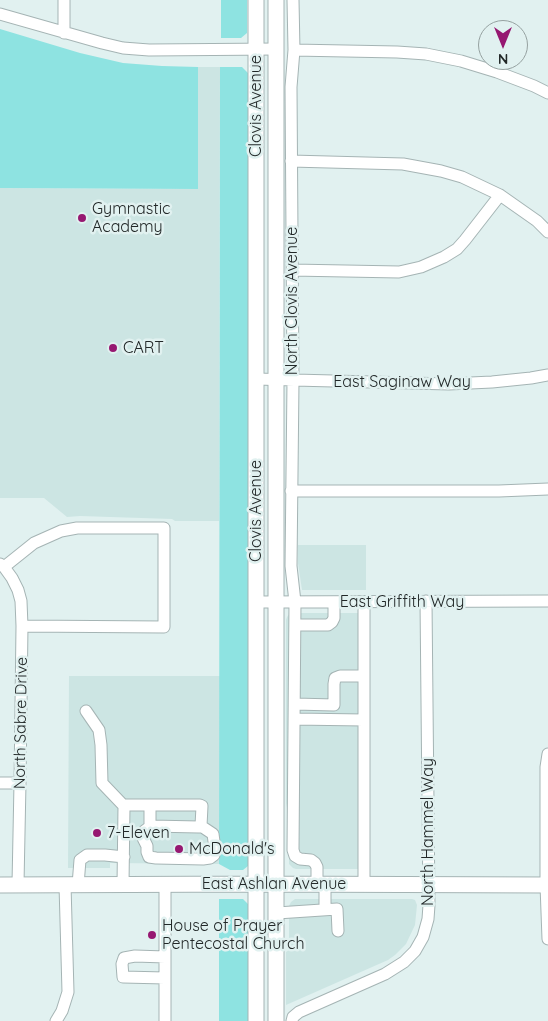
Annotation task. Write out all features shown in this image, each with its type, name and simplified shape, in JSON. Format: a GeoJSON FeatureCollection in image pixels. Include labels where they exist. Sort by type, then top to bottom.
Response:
{"type":"FeatureCollection","features":[{"type":"Feature","properties":{"kind":"main road","name":"Clovis Avenue"},"geometry":{"type":"LineString","coordinates":[[256,0],[256,1021]]}},
{"type":"Feature","properties":{"kind":"main road","name":"Clovis Avenue"},"geometry":{"type":"LineString","coordinates":[[276,0],[276,1021]]}},
{"type":"Feature","properties":{"kind":"main road","name":"East Ashlan Avenue"},"geometry":{"type":"LineString","coordinates":[[0,884],[547,885]]}},
{"type":"Feature","properties":{"kind":"street"},"geometry":{"type":"LineString","coordinates":[[64,0],[64,33]]}},
{"type":"Feature","properties":{"kind":"street","name":"North Clovis Avenue"},"geometry":{"type":"LineString","coordinates":[[293,0],[294,50],[291,87],[293,381],[291,566],[295,602],[293,850],[295,856],[300,859],[311,860],[315,863],[321,884]]}},
{"type":"Feature","properties":{"kind":"street"},"geometry":{"type":"LineString","coordinates":[[0,14],[102,44],[123,48],[149,50],[276,49]]}},
{"type":"Feature","properties":{"kind":"street"},"geometry":{"type":"LineString","coordinates":[[294,50],[426,54],[461,61],[497,72],[548,93]]}},
{"type":"Feature","properties":{"kind":"street"},"geometry":{"type":"LineString","coordinates":[[291,161],[402,164],[462,177],[500,196],[537,221],[548,232]]}},
{"type":"Feature","properties":{"kind":"street"},"geometry":{"type":"LineString","coordinates":[[292,270],[399,272],[421,267],[444,257],[456,249],[500,196]]}},
{"type":"Feature","properties":{"kind":"street","name":"East Saginaw Way"},"geometry":{"type":"LineString","coordinates":[[256,379],[449,384],[492,382],[548,375]]}},
{"type":"Feature","properties":{"kind":"street"},"geometry":{"type":"LineString","coordinates":[[292,491],[499,491],[548,489]]}},
{"type":"Feature","properties":{"kind":"street"},"geometry":{"type":"LineString","coordinates":[[2,565],[34,543],[62,531],[77,528],[164,528],[164,627],[22,626]]}},
{"type":"Feature","properties":{"kind":"street","name":"North Sabre Drive"},"geometry":{"type":"LineString","coordinates":[[2,565],[12,578],[21,601],[18,884]]}},
{"type":"Feature","properties":{"kind":"street","name":"East Griffith Way"},"geometry":{"type":"LineString","coordinates":[[256,602],[548,601]]}},
{"type":"Feature","properties":{"kind":"street"},"geometry":{"type":"LineString","coordinates":[[295,625],[328,625],[334,618],[334,602]]}},
{"type":"Feature","properties":{"kind":"street"},"geometry":{"type":"LineString","coordinates":[[364,602],[364,884]]}},
{"type":"Feature","properties":{"kind":"street","name":"North Hammel Way"},"geometry":{"type":"LineString","coordinates":[[293,1019],[299,1012],[385,974],[404,962],[415,951],[423,938],[428,919],[429,885],[426,602]]}},
{"type":"Feature","properties":{"kind":"street"},"geometry":{"type":"LineString","coordinates":[[341,720],[341,713],[334,704],[335,678],[340,676],[364,676]]}},
{"type":"Feature","properties":{"kind":"street"},"geometry":{"type":"LineString","coordinates":[[294,704],[334,704]]}},
{"type":"Feature","properties":{"kind":"street"},"geometry":{"type":"LineString","coordinates":[[86,711],[99,730],[102,783],[124,806],[123,884]]}},
{"type":"Feature","properties":{"kind":"street"},"geometry":{"type":"LineString","coordinates":[[294,719],[364,720]]}},
{"type":"Feature","properties":{"kind":"street"},"geometry":{"type":"LineString","coordinates":[[548,754],[546,767],[548,939]]}},
{"type":"Feature","properties":{"kind":"street"},"geometry":{"type":"LineString","coordinates":[[0,783],[20,783]]}},
{"type":"Feature","properties":{"kind":"street"},"geometry":{"type":"LineString","coordinates":[[150,805],[151,826]]}},
{"type":"Feature","properties":{"kind":"street"},"geometry":{"type":"LineString","coordinates":[[124,806],[200,805],[202,806],[201,826]]}},
{"type":"Feature","properties":{"kind":"street"},"geometry":{"type":"LineString","coordinates":[[151,826],[201,826],[213,834],[215,849],[214,855],[210,858],[149,857],[143,832],[151,826]]}},
{"type":"Feature","properties":{"kind":"street"},"geometry":{"type":"LineString","coordinates":[[56,1021],[62,1011],[68,992],[72,885],[80,860],[87,855],[124,858]]}},
{"type":"Feature","properties":{"kind":"street"},"geometry":{"type":"LineString","coordinates":[[165,884],[165,1021]]}},
{"type":"Feature","properties":{"kind":"street"},"geometry":{"type":"LineString","coordinates":[[321,884],[325,909]]}},
{"type":"Feature","properties":{"kind":"street"},"geometry":{"type":"LineString","coordinates":[[276,913],[337,909],[338,931]]}},
{"type":"Feature","properties":{"kind":"street"},"geometry":{"type":"LineString","coordinates":[[165,957],[135,956],[124,958],[122,964],[123,977],[165,978]]}},
{"type":"Feature","properties":{"kind":"shaded area"},"geometry":{"type":"Polygon","coordinates":[[[221,0],[247,0],[247,33],[241,38],[221,38],[221,0]]]}},
{"type":"Feature","properties":{"kind":"shaded area"},"geometry":{"type":"Polygon","coordinates":[[[0,29],[80,53],[123,63],[198,67],[198,189],[0,188],[0,29]]]}},
{"type":"Feature","properties":{"kind":"shaded area"},"geometry":{"type":"Polygon","coordinates":[[[198,67],[220,67],[219,521],[67,517],[44,498],[0,498],[0,188],[197,189],[198,67]]]}},
{"type":"Feature","properties":{"kind":"shaded area"},"geometry":{"type":"Polygon","coordinates":[[[220,67],[242,67],[248,73],[248,866],[243,870],[230,870],[219,864],[220,67]]]}},
{"type":"Feature","properties":{"kind":"shaded area"},"geometry":{"type":"Polygon","coordinates":[[[298,545],[366,545],[366,590],[302,590],[298,563],[298,545]]]}},
{"type":"Feature","properties":{"kind":"shaded area"},"geometry":{"type":"Polygon","coordinates":[[[290,613],[359,613],[359,869],[296,869],[289,864],[289,818],[286,803],[286,620],[290,613]]]}},
{"type":"Feature","properties":{"kind":"shaded area"},"geometry":{"type":"Polygon","coordinates":[[[69,676],[220,676],[219,864],[110,863],[110,868],[68,868],[69,676]]]}},
{"type":"Feature","properties":{"kind":"shaded area"},"geometry":{"type":"Polygon","coordinates":[[[219,899],[243,899],[248,904],[248,1021],[219,1021],[219,899]]]}},
{"type":"Feature","properties":{"kind":"shaded area"},"geometry":{"type":"Polygon","coordinates":[[[295,899],[412,899],[415,900],[417,905],[415,925],[406,944],[388,960],[286,1005],[286,952],[289,950],[289,906],[295,899]]]}},
{"type":"Feature","properties":{"kind":"place","name":"Gymnastic Academy"},"geometry":{"type":"Point","coordinates":[82,218]}},
{"type":"Feature","properties":{"kind":"place","name":"CART"},"geometry":{"type":"Point","coordinates":[113,348]}},
{"type":"Feature","properties":{"kind":"place","name":"7-Eleven"},"geometry":{"type":"Point","coordinates":[97,833]}},
{"type":"Feature","properties":{"kind":"place","name":"McDonald's"},"geometry":{"type":"Point","coordinates":[179,849]}},
{"type":"Feature","properties":{"kind":"place","name":"House of Prayer Pentecostal Church"},"geometry":{"type":"Point","coordinates":[152,935]}}]}
